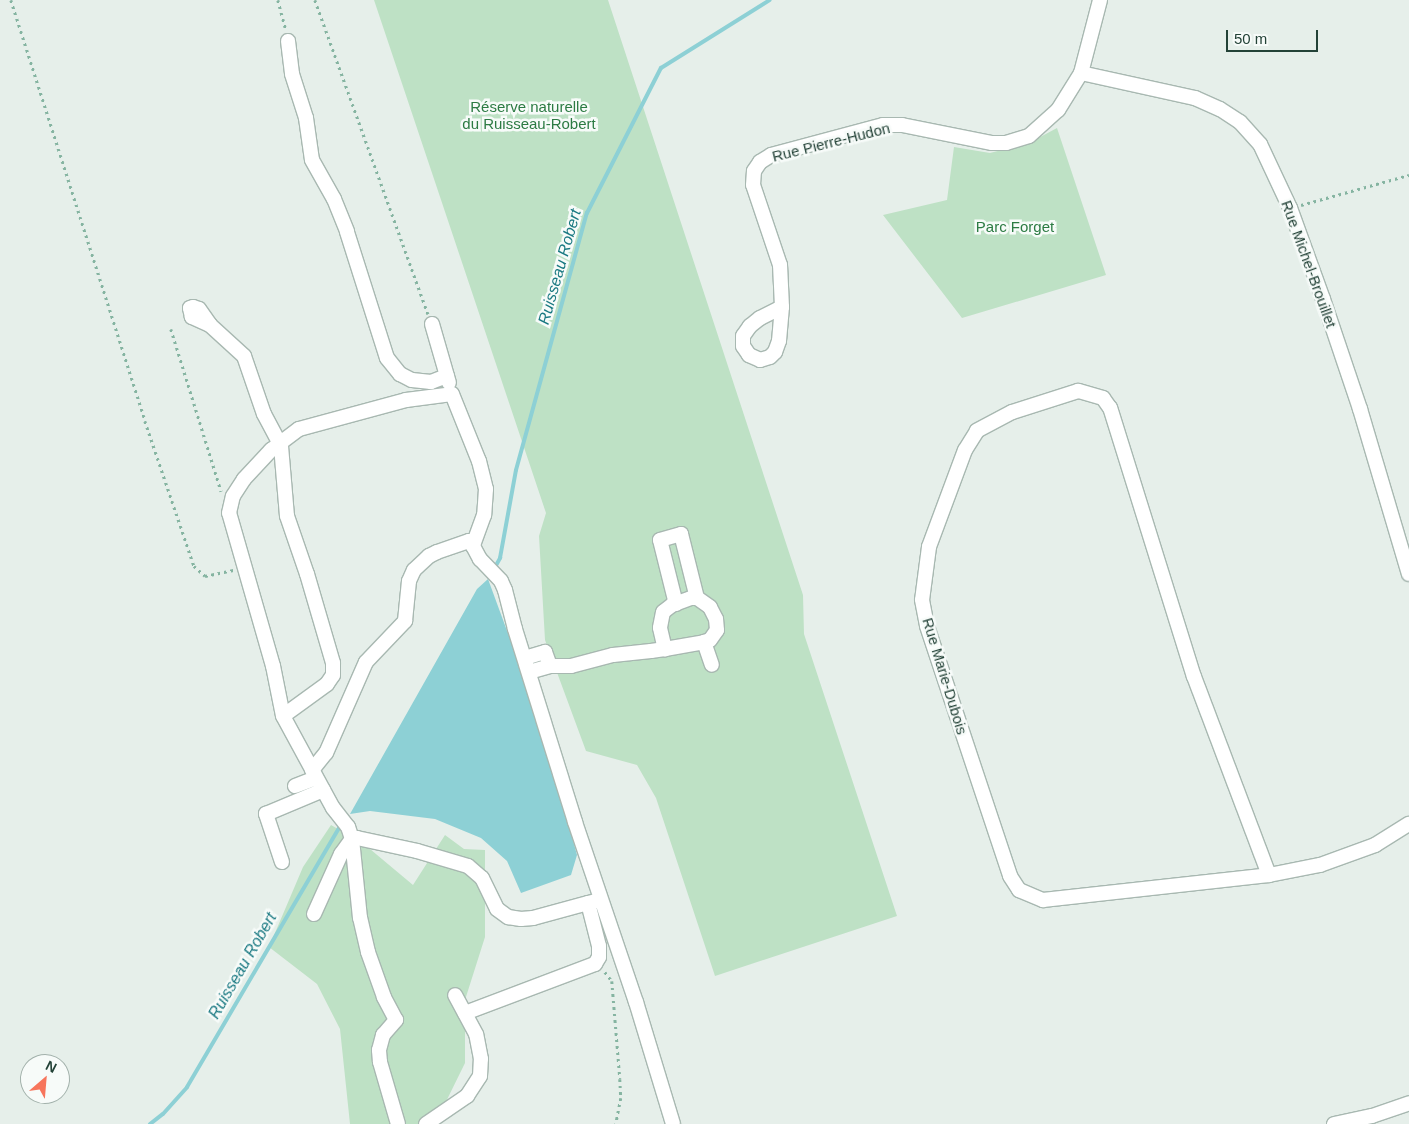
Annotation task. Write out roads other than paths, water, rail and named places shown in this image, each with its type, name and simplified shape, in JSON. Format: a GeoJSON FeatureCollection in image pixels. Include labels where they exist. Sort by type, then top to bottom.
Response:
{"type":"FeatureCollection","features":[{"type":"Feature","properties":{"kind":"street"},"geometry":{"type":"LineString","coordinates":[[1081,73],[1100,0]]}},
{"type":"Feature","properties":{"kind":"street"},"geometry":{"type":"LineString","coordinates":[[288,40],[292,74],[306,118],[312,160],[342,219],[385,351],[391,364],[400,374],[426,382],[448,376]]}},
{"type":"Feature","properties":{"kind":"street","name":"Rue Michel-Brouillet"},"geometry":{"type":"LineString","coordinates":[[1081,73],[1195,98],[1220,109],[1240,122],[1260,144],[1290,208],[1360,409],[1409,574]]}},
{"type":"Feature","properties":{"kind":"street","name":"Rue Pierre-Hudon"},"geometry":{"type":"LineString","coordinates":[[782,307],[780,265],[753,185],[754,171],[760,162],[771,155],[883,125],[902,125],[1006,143],[1029,136],[1042,126],[1058,110],[1081,73]]}},
{"type":"Feature","properties":{"kind":"street"},"geometry":{"type":"LineString","coordinates":[[432,324],[452,394],[479,462],[486,489],[484,515],[474,542],[475,551],[505,590],[524,658],[673,1124]]}},
{"type":"Feature","properties":{"kind":"street"},"geometry":{"type":"LineString","coordinates":[[210,325],[244,356],[264,414],[280,442],[284,459],[287,516],[308,574],[334,670],[326,684],[283,716]]}},
{"type":"Feature","properties":{"kind":"street"},"geometry":{"type":"LineString","coordinates":[[426,382],[430,397]]}},
{"type":"Feature","properties":{"kind":"street","name":"Rue Marie-Dubois"},"geometry":{"type":"LineString","coordinates":[[1269,876],[1194,677],[1110,408],[1103,398],[1078,391],[1012,412],[977,431],[965,450],[929,547],[922,600],[927,626],[1010,876],[1019,890],[1043,900],[1269,876],[1320,865],[1375,845],[1409,824]]}},
{"type":"Feature","properties":{"kind":"street"},"geometry":{"type":"LineString","coordinates":[[398,1124],[379,1050],[383,1035],[396,1020],[376,976],[364,935],[347,828],[323,790],[283,716],[273,666],[230,522],[230,504],[244,479],[280,442],[299,428],[406,400],[452,394]]}},
{"type":"Feature","properties":{"kind":"street"},"geometry":{"type":"LineString","coordinates":[[529,672],[550,666],[571,666],[613,655],[704,642],[715,635],[717,625],[710,607],[697,598],[681,534],[660,540],[676,604]]}},
{"type":"Feature","properties":{"kind":"street"},"geometry":{"type":"LineString","coordinates":[[295,786],[314,774],[326,753],[366,662],[405,621],[409,581],[414,570],[428,556],[469,541],[474,542]]}},
{"type":"Feature","properties":{"kind":"street"},"geometry":{"type":"LineString","coordinates":[[665,649],[659,622],[663,612],[676,604],[697,598]]}},
{"type":"Feature","properties":{"kind":"street"},"geometry":{"type":"LineString","coordinates":[[704,642],[712,665]]}},
{"type":"Feature","properties":{"kind":"street"},"geometry":{"type":"LineString","coordinates":[[524,658],[545,652],[550,666]]}},
{"type":"Feature","properties":{"kind":"street"},"geometry":{"type":"LineString","coordinates":[[282,862],[266,814],[323,790]]}},
{"type":"Feature","properties":{"kind":"street"},"geometry":{"type":"LineString","coordinates":[[347,828],[365,839],[462,863],[482,878],[498,909],[508,917],[533,918],[602,899]]}},
{"type":"Feature","properties":{"kind":"street"},"geometry":{"type":"LineString","coordinates":[[314,914],[341,854],[347,828]]}},
{"type":"Feature","properties":{"kind":"street"},"geometry":{"type":"LineString","coordinates":[[465,1013],[595,964],[599,957],[599,946],[588,903]]}},
{"type":"Feature","properties":{"kind":"street"},"geometry":{"type":"LineString","coordinates":[[426,1124],[468,1096],[480,1076],[481,1059],[477,1040],[455,995]]}},
{"type":"Feature","properties":{"kind":"street"},"geometry":{"type":"LineString","coordinates":[[1334,1124],[1372,1116],[1409,1103]]}},
{"type":"Feature","properties":{"kind":"water"},"geometry":{"type":"Polygon","coordinates":[[[488,579],[542,726],[577,855],[571,875],[521,893],[507,861],[481,838],[435,819],[370,811],[350,814],[477,589],[488,579]]]}},
{"type":"Feature","properties":{"kind":"waterway","name":"Ruisseau Robert"},"geometry":{"type":"LineString","coordinates":[[494,569],[500,558],[516,470],[587,213],[661,68],[770,0]]}},
{"type":"Feature","properties":{"kind":"waterway","name":"Ruisseau Robert"},"geometry":{"type":"LineString","coordinates":[[150,1124],[163,1114],[187,1087],[341,824]]}},
{"type":"Feature","properties":{"kind":"park label","name":"Réserve naturelle du Ruisseau-Robert"},"geometry":{"type":"Point","coordinates":[529,114]}},
{"type":"Feature","properties":{"kind":"park label","name":"Parc Forget"},"geometry":{"type":"Point","coordinates":[1015,227]}}]}
